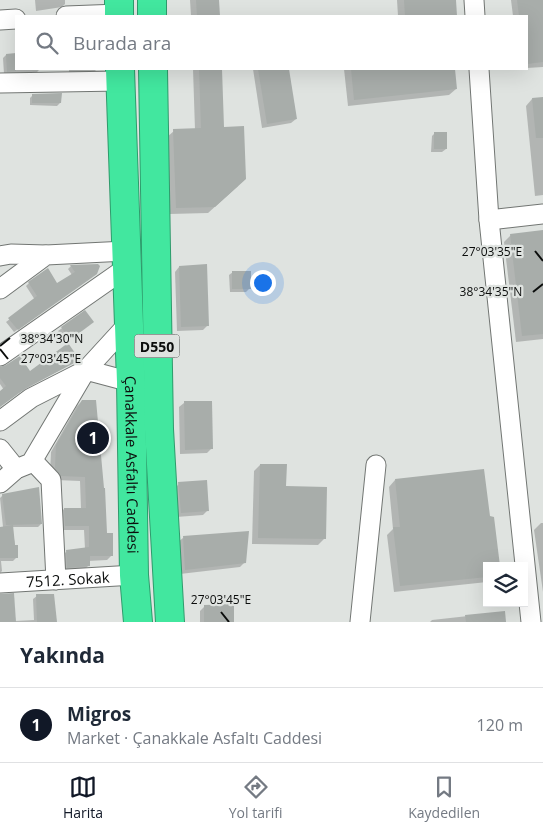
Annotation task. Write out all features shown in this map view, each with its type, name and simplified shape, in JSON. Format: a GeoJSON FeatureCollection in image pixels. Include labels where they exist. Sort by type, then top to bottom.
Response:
{"type":"FeatureCollection","features":[{"type":"Feature","properties":{"kind":"highway"},"geometry":{"type":"LineString","coordinates":[[152,0],[152,15]]}},
{"type":"Feature","properties":{"kind":"highway","name":"Çanakkale Asfaltı Caddesi"},"geometry":{"type":"LineString","coordinates":[[153,70],[159,429],[170,622]]}},
{"type":"Feature","properties":{"kind":"highway","name":"Çanakkale Asfaltı Caddesi"},"geometry":{"type":"LineString","coordinates":[[120,75],[132,382],[134,575],[138,622]]}},
{"type":"Feature","properties":{"kind":"street"},"geometry":{"type":"LineString","coordinates":[[474,0],[475,15]]}},
{"type":"Feature","properties":{"kind":"street"},"geometry":{"type":"LineString","coordinates":[[75,15],[119,10]]}},
{"type":"Feature","properties":{"kind":"street"},"geometry":{"type":"LineString","coordinates":[[0,20],[15,19]]}},
{"type":"Feature","properties":{"kind":"street"},"geometry":{"type":"LineString","coordinates":[[479,70],[489,220],[531,622]]}},
{"type":"Feature","properties":{"kind":"street"},"geometry":{"type":"LineString","coordinates":[[0,83],[120,75]]}},
{"type":"Feature","properties":{"kind":"street"},"geometry":{"type":"LineString","coordinates":[[489,220],[543,214]]}},
{"type":"Feature","properties":{"kind":"street"},"geometry":{"type":"LineString","coordinates":[[0,256],[11,254],[46,255],[126,260]]}},
{"type":"Feature","properties":{"kind":"street"},"geometry":{"type":"LineString","coordinates":[[0,289],[46,255]]}},
{"type":"Feature","properties":{"kind":"street"},"geometry":{"type":"LineString","coordinates":[[0,356],[126,260]]}},
{"type":"Feature","properties":{"kind":"street"},"geometry":{"type":"LineString","coordinates":[[0,483],[24,465],[86,370],[129,323]]}},
{"type":"Feature","properties":{"kind":"street"},"geometry":{"type":"LineString","coordinates":[[0,422],[31,398],[86,370],[132,382]]}},
{"type":"Feature","properties":{"kind":"street"},"geometry":{"type":"LineString","coordinates":[[0,449],[51,480],[56,580]]}},
{"type":"Feature","properties":{"kind":"street"},"geometry":{"type":"LineString","coordinates":[[360,622],[376,465]]}},
{"type":"Feature","properties":{"kind":"street","name":"7512. Sokak"},"geometry":{"type":"LineString","coordinates":[[0,583],[134,575]]}},
{"type":"Feature","properties":{"kind":"building"},"geometry":{"type":"Polygon","coordinates":[[[196,0],[219,0],[220,15],[197,15],[196,0]]]}},
{"type":"Feature","properties":{"kind":"building"},"geometry":{"type":"Polygon","coordinates":[[[404,0],[456,0],[457,15],[405,15],[404,0]]]}},
{"type":"Feature","properties":{"kind":"building"},"geometry":{"type":"Polygon","coordinates":[[[517,0],[543,0],[543,62],[528,64],[528,15],[519,15],[517,0]]]}},
{"type":"Feature","properties":{"kind":"building"},"geometry":{"type":"Polygon","coordinates":[[[15,53],[16,71],[7,72],[6,54],[15,53]]]}},
{"type":"Feature","properties":{"kind":"building"},"geometry":{"type":"Polygon","coordinates":[[[199,70],[222,70],[224,127],[244,126],[246,179],[215,207],[176,208],[173,129],[201,128],[199,70]]]}},
{"type":"Feature","properties":{"kind":"building"},"geometry":{"type":"Polygon","coordinates":[[[258,70],[289,70],[297,119],[267,124],[258,70]]]}},
{"type":"Feature","properties":{"kind":"building"},"geometry":{"type":"Polygon","coordinates":[[[351,70],[455,70],[457,89],[354,100],[351,70]]]}},
{"type":"Feature","properties":{"kind":"building"},"geometry":{"type":"Polygon","coordinates":[[[62,93],[61,103],[32,103],[32,94],[62,93]]]}},
{"type":"Feature","properties":{"kind":"building"},"geometry":{"type":"Polygon","coordinates":[[[543,97],[543,138],[536,138],[532,98],[543,97]]]}},
{"type":"Feature","properties":{"kind":"building"},"geometry":{"type":"Polygon","coordinates":[[[434,132],[447,132],[447,149],[434,149],[434,132]]]}},
{"type":"Feature","properties":{"kind":"building"},"geometry":{"type":"Polygon","coordinates":[[[543,230],[543,334],[522,336],[510,234],[543,230]]]}},
{"type":"Feature","properties":{"kind":"building"},"geometry":{"type":"Polygon","coordinates":[[[98,264],[100,266],[97,274],[18,330],[8,318],[37,296],[28,282],[48,268],[57,283],[75,272],[70,265],[98,264]]]}},
{"type":"Feature","properties":{"kind":"building"},"geometry":{"type":"Polygon","coordinates":[[[207,264],[209,326],[181,327],[179,266],[207,264]]]}},
{"type":"Feature","properties":{"kind":"building"},"geometry":{"type":"Polygon","coordinates":[[[232,271],[251,271],[251,289],[232,289],[232,271]]]}},
{"type":"Feature","properties":{"kind":"building"},"geometry":{"type":"Polygon","coordinates":[[[85,310],[94,322],[70,340],[61,327],[85,310]]]}},
{"type":"Feature","properties":{"kind":"building"},"geometry":{"type":"Polygon","coordinates":[[[68,343],[80,360],[26,388],[0,407],[0,391],[6,386],[0,378],[0,367],[20,356],[30,371],[68,343]]]}},
{"type":"Feature","properties":{"kind":"building"},"geometry":{"type":"Polygon","coordinates":[[[82,400],[96,400],[105,488],[107,533],[113,533],[113,556],[90,556],[90,566],[67,568],[66,550],[89,547],[89,526],[65,526],[64,508],[86,508],[85,477],[61,476],[55,468],[56,445],[82,400]]]}},
{"type":"Feature","properties":{"kind":"building"},"geometry":{"type":"Polygon","coordinates":[[[184,401],[212,401],[213,449],[185,450],[184,401]]]}},
{"type":"Feature","properties":{"kind":"building"},"geometry":{"type":"Polygon","coordinates":[[[260,464],[287,464],[286,486],[327,487],[326,539],[258,538],[260,464]]]}},
{"type":"Feature","properties":{"kind":"building"},"geometry":{"type":"Polygon","coordinates":[[[484,469],[490,516],[494,517],[500,562],[483,562],[483,577],[400,586],[393,527],[400,527],[395,479],[484,469]]]}},
{"type":"Feature","properties":{"kind":"building"},"geometry":{"type":"Polygon","coordinates":[[[207,480],[209,511],[181,513],[178,482],[207,480]]]}},
{"type":"Feature","properties":{"kind":"building"},"geometry":{"type":"Polygon","coordinates":[[[39,487],[42,524],[6,525],[2,494],[39,487]]]}},
{"type":"Feature","properties":{"kind":"building"},"geometry":{"type":"Polygon","coordinates":[[[13,525],[15,545],[18,545],[18,558],[0,558],[0,527],[13,525]]]}},
{"type":"Feature","properties":{"kind":"building"},"geometry":{"type":"Polygon","coordinates":[[[249,531],[246,563],[185,570],[183,536],[249,531]]]}},
{"type":"Feature","properties":{"kind":"building"},"geometry":{"type":"Polygon","coordinates":[[[14,593],[16,622],[0,622],[0,594],[14,593]]]}},
{"type":"Feature","properties":{"kind":"building"},"geometry":{"type":"Polygon","coordinates":[[[36,594],[54,594],[57,622],[37,622],[36,594]]]}},
{"type":"Feature","properties":{"kind":"building"},"geometry":{"type":"Polygon","coordinates":[[[234,604],[234,622],[204,622],[204,605],[234,604]]]}},
{"type":"Feature","properties":{"kind":"building"},"geometry":{"type":"Polygon","coordinates":[[[505,611],[506,622],[466,622],[465,615],[505,611]]]}},
{"type":"Feature","properties":{"kind":"place","name":"Migros"},"geometry":{"type":"Point","coordinates":[93,438]}}]}
